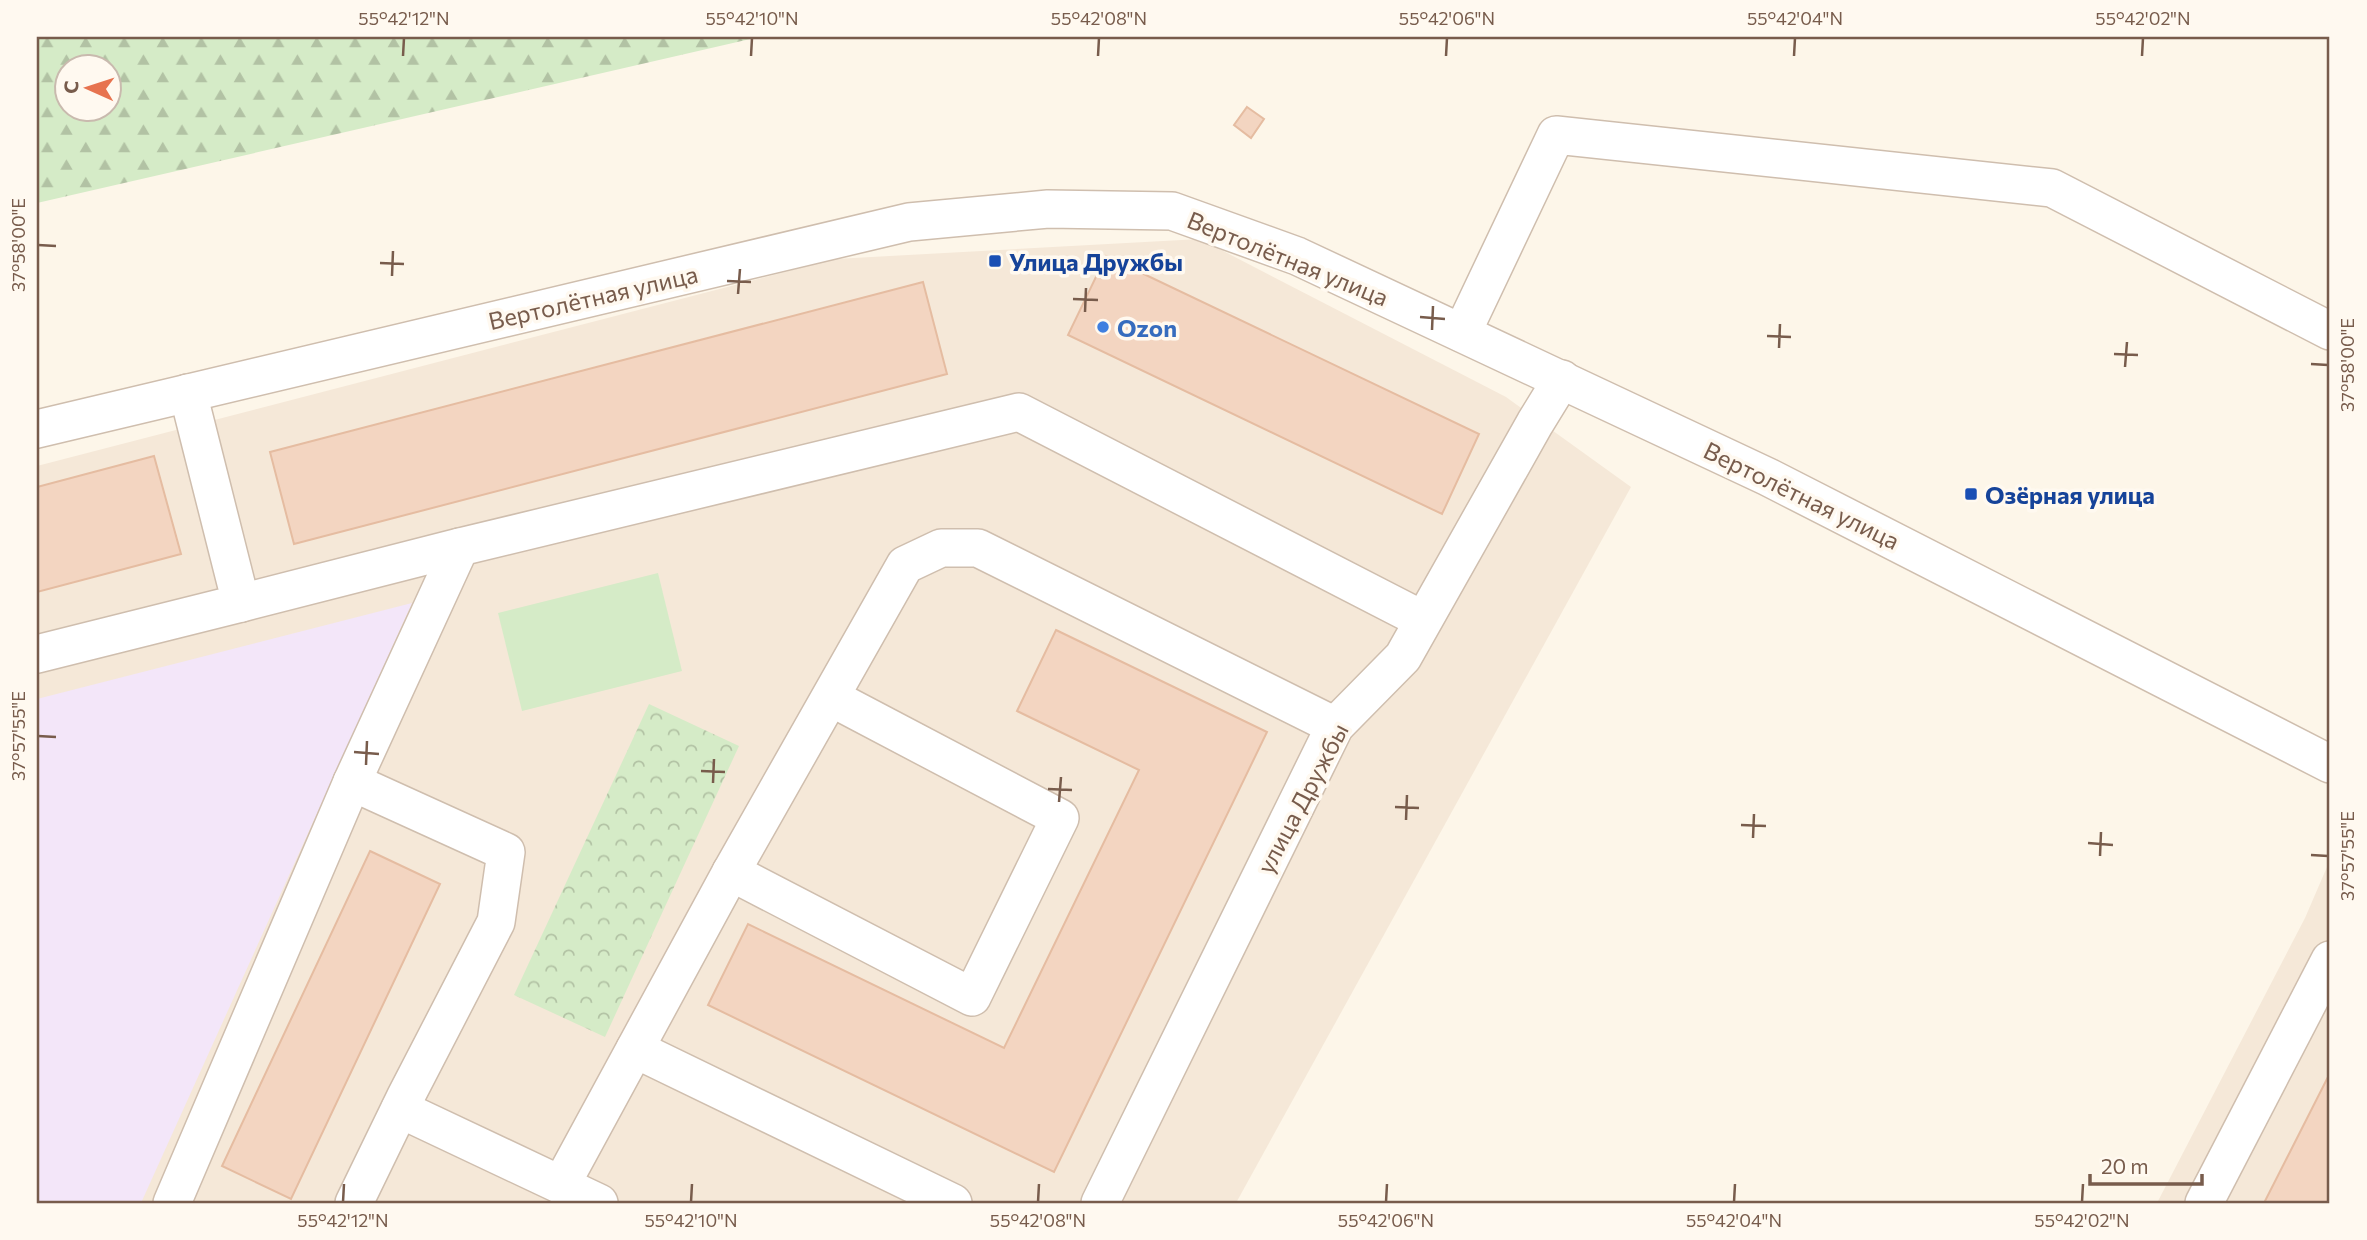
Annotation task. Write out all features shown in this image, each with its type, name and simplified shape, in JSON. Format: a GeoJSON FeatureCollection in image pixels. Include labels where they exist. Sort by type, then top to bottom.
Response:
{"type":"FeatureCollection","features":[{"type":"Feature","properties":{"kind":"street"},"geometry":{"type":"LineString","coordinates":[[1462,332],[1556,135],[2052,188],[2330,331]]}},
{"type":"Feature","properties":{"kind":"street","name":"Вертолётная улица"},"geometry":{"type":"LineString","coordinates":[[37,429],[909,222],[1048,209],[1172,211],[1297,256],[1768,477],[2330,764]]}},
{"type":"Feature","properties":{"kind":"street","name":"улица Дружбы"},"geometry":{"type":"LineString","coordinates":[[1100,1203],[1335,726],[1403,657],[1562,379]]}},
{"type":"Feature","properties":{"kind":"street"},"geometry":{"type":"LineString","coordinates":[[188,393],[241,603]]}},
{"type":"Feature","properties":{"kind":"street"},"geometry":{"type":"LineString","coordinates":[[37,654],[460,547],[1019,412],[1423,620]]}},
{"type":"Feature","properties":{"kind":"street"},"geometry":{"type":"LineString","coordinates":[[173,1203],[352,782],[460,547]]}},
{"type":"Feature","properties":{"kind":"street"},"geometry":{"type":"LineString","coordinates":[[561,1185],[731,873],[905,565],[941,548],[978,548],[1335,726]]}},
{"type":"Feature","properties":{"kind":"street"},"geometry":{"type":"LineString","coordinates":[[731,873],[972,997],[1060,818],[832,698]]}},
{"type":"Feature","properties":{"kind":"street"},"geometry":{"type":"LineString","coordinates":[[352,782],[506,852],[496,922],[355,1203]]}},
{"type":"Feature","properties":{"kind":"street"},"geometry":{"type":"LineString","coordinates":[[2204,1203],[2330,960]]}},
{"type":"Feature","properties":{"kind":"street"},"geometry":{"type":"LineString","coordinates":[[635,1049],[953,1203]]}},
{"type":"Feature","properties":{"kind":"street"},"geometry":{"type":"LineString","coordinates":[[400,1109],[599,1203]]}},
{"type":"Feature","properties":{"kind":"shaded area"},"geometry":{"type":"Polygon","coordinates":[[[1200,239],[1506,397],[1631,487],[1236,1203],[37,1203],[37,466],[835,259],[1200,239]]]}},
{"type":"Feature","properties":{"kind":"shaded area"},"geometry":{"type":"Polygon","coordinates":[[[412,603],[141,1203],[37,1203],[37,699],[412,603]]]}},
{"type":"Feature","properties":{"kind":"shaded area"},"geometry":{"type":"Polygon","coordinates":[[[2330,860],[2330,1203],[2157,1203],[2305,918],[2330,860]]]}},
{"type":"Feature","properties":{"kind":"green space"},"geometry":{"type":"Polygon","coordinates":[[[37,37],[759,37],[37,203],[37,37]]]}},
{"type":"Feature","properties":{"kind":"green space"},"geometry":{"type":"Polygon","coordinates":[[[658,573],[682,671],[522,711],[498,613],[658,573]]]}},
{"type":"Feature","properties":{"kind":"green space"},"geometry":{"type":"Polygon","coordinates":[[[649,704],[739,746],[605,1037],[514,995],[649,704]]]}},
{"type":"Feature","properties":{"kind":"building"},"geometry":{"type":"Polygon","coordinates":[[[1247,107],[1264,119],[1251,138],[1234,125],[1247,107]]]}},
{"type":"Feature","properties":{"kind":"building"},"geometry":{"type":"Polygon","coordinates":[[[1106,256],[1479,434],[1442,514],[1068,335],[1106,256]]]}},
{"type":"Feature","properties":{"kind":"building"},"geometry":{"type":"Polygon","coordinates":[[[923,282],[947,374],[294,544],[270,452],[923,282]]]}},
{"type":"Feature","properties":{"kind":"building"},"geometry":{"type":"Polygon","coordinates":[[[154,456],[181,554],[37,592],[37,487],[154,456]]]}},
{"type":"Feature","properties":{"kind":"building"},"geometry":{"type":"Polygon","coordinates":[[[1056,630],[1267,732],[1054,1172],[708,1005],[748,924],[1004,1048],[1139,770],[1017,711],[1056,630]]]}},
{"type":"Feature","properties":{"kind":"building"},"geometry":{"type":"Polygon","coordinates":[[[370,851],[440,884],[291,1199],[222,1166],[370,851]]]}},
{"type":"Feature","properties":{"kind":"building"},"geometry":{"type":"Polygon","coordinates":[[[2330,1073],[2330,1203],[2264,1203],[2330,1073]]]}},
{"type":"Feature","properties":{"kind":"place","name":"Улица Дружбы"},"geometry":{"type":"Point","coordinates":[995,261]}},
{"type":"Feature","properties":{"kind":"place","name":"Ozon"},"geometry":{"type":"Point","coordinates":[1103,327]}},
{"type":"Feature","properties":{"kind":"place","name":"Озёрная улица"},"geometry":{"type":"Point","coordinates":[1971,494]}}]}
